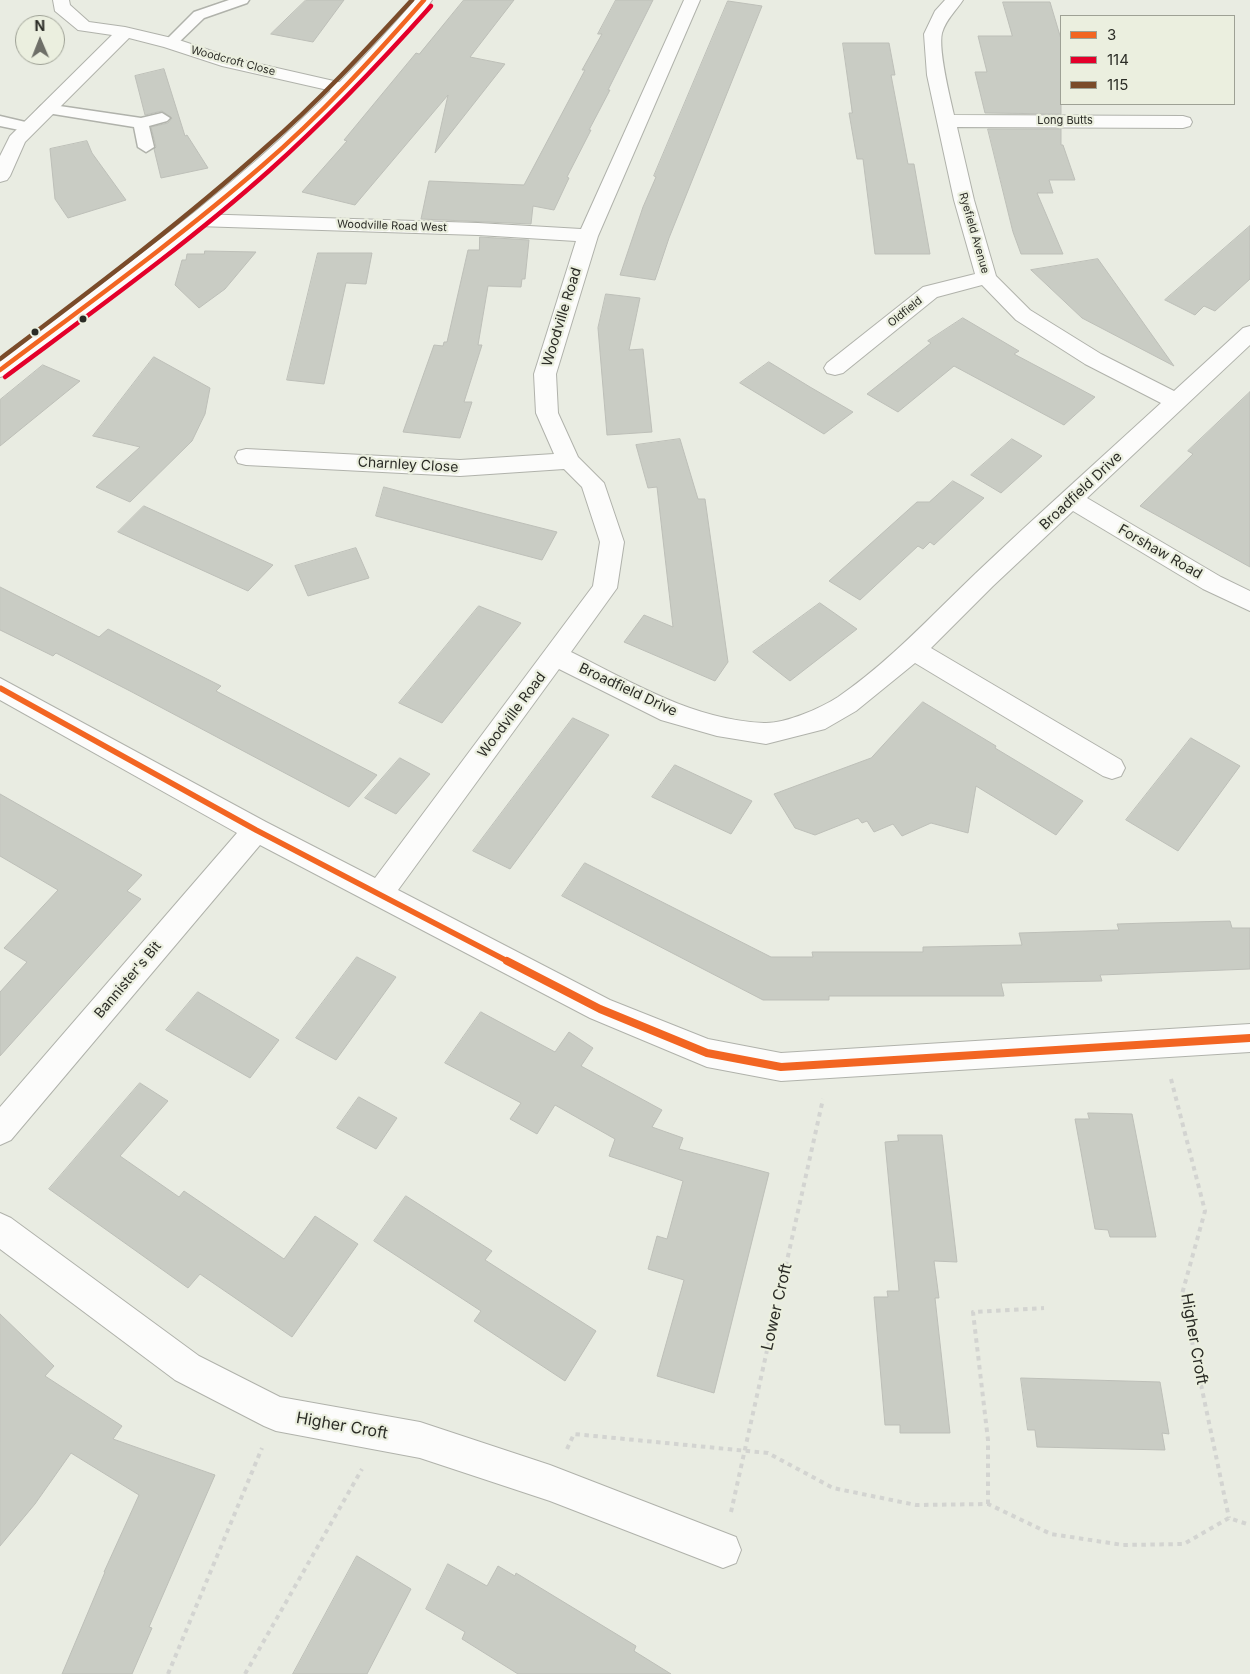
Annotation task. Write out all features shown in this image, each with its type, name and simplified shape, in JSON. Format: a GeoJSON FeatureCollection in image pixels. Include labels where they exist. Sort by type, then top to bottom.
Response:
{"type":"FeatureCollection","features":[{"type":"Feature","properties":{"kind":"street","name":"Woodcroft Close"},"geometry":{"type":"LineString","coordinates":[[61,0],[61,7],[84,26],[125,32],[170,43],[228,62],[341,88]]}},
{"type":"Feature","properties":{"kind":"street"},"geometry":{"type":"LineString","coordinates":[[0,370],[197,220],[300,131],[424,0]]}},
{"type":"Feature","properties":{"kind":"street","name":"Woodville Road"},"geometry":{"type":"LineString","coordinates":[[379,894],[605,588],[612,542],[592,483],[569,461],[547,413],[545,374],[588,236],[692,0]]}},
{"type":"Feature","properties":{"kind":"street","name":"Ryefield Avenue"},"geometry":{"type":"LineString","coordinates":[[955,0],[944,11],[933,34],[936,75],[964,200],[986,278],[1023,315],[1093,359],[1176,401]]}},
{"type":"Feature","properties":{"kind":"street"},"geometry":{"type":"LineString","coordinates":[[0,176],[17,140],[125,32]]}},
{"type":"Feature","properties":{"kind":"street","name":"Long Butts"},"geometry":{"type":"LineString","coordinates":[[947,121],[1183,122]]}},
{"type":"Feature","properties":{"kind":"street","name":"Woodville Road West"},"geometry":{"type":"LineString","coordinates":[[197,220],[478,229],[588,236]]}},
{"type":"Feature","properties":{"kind":"street","name":"Oldfield"},"geometry":{"type":"LineString","coordinates":[[835,368],[930,292],[986,278]]}},
{"type":"Feature","properties":{"kind":"street","name":"Broadfield Drive"},"geometry":{"type":"LineString","coordinates":[[556,656],[670,713],[717,726],[766,734],[816,722],[846,704],[914,650],[984,580],[1250,334]]}},
{"type":"Feature","properties":{"kind":"street","name":"Charnley Close"},"geometry":{"type":"LineString","coordinates":[[246,457],[460,468],[569,461]]}},
{"type":"Feature","properties":{"kind":"street","name":"Forshaw Road"},"geometry":{"type":"LineString","coordinates":[[1072,500],[1212,583],[1250,602]]}},
{"type":"Feature","properties":{"kind":"street"},"geometry":{"type":"LineString","coordinates":[[914,650],[1112,768]]}},
{"type":"Feature","properties":{"kind":"street"},"geometry":{"type":"LineString","coordinates":[[0,688],[256,830],[600,1009],[707,1052],[781,1067],[1250,1038]]}},
{"type":"Feature","properties":{"kind":"street","name":"Bannister's Bit"},"geometry":{"type":"LineString","coordinates":[[0,1130],[256,830]]}},
{"type":"Feature","properties":{"kind":"street","name":"Higher Croft"},"geometry":{"type":"LineString","coordinates":[[0,1229],[187,1368],[276,1414],[420,1440],[550,1483],[723,1550]]}},
{"type":"Feature","properties":{"kind":"lane"},"geometry":{"type":"LineString","coordinates":[[170,43],[199,15],[242,0]]}},
{"type":"Feature","properties":{"kind":"lane"},"geometry":{"type":"LineString","coordinates":[[46,109],[141,123],[162,118]]}},
{"type":"Feature","properties":{"kind":"lane"},"geometry":{"type":"LineString","coordinates":[[0,121],[29,127]]}},
{"type":"Feature","properties":{"kind":"lane"},"geometry":{"type":"LineString","coordinates":[[141,123],[146,147]]}},
{"type":"Feature","properties":{"kind":"path","name":"Higher Croft"},"geometry":{"type":"LineString","coordinates":[[1162,1044],[1205,1211],[1182,1294],[1229,1518]]}},
{"type":"Feature","properties":{"kind":"path","name":"Lower Croft"},"geometry":{"type":"LineString","coordinates":[[723,1550],[831,1064]]}},
{"type":"Feature","properties":{"kind":"path"},"geometry":{"type":"LineString","coordinates":[[988,1504],[988,1440],[973,1312],[1044,1308]]}},
{"type":"Feature","properties":{"kind":"path"},"geometry":{"type":"LineString","coordinates":[[168,1674],[276,1414]]}},
{"type":"Feature","properties":{"kind":"path"},"geometry":{"type":"LineString","coordinates":[[245,1674],[382,1433]]}},
{"type":"Feature","properties":{"kind":"path"},"geometry":{"type":"LineString","coordinates":[[550,1483],[574,1434],[768,1453],[833,1488],[916,1505],[988,1504],[1051,1534],[1123,1545],[1184,1544],[1229,1518],[1250,1525]]}},
{"type":"Feature","properties":{"kind":"building"},"geometry":{"type":"Polygon","coordinates":[[[306,0],[344,0],[313,42],[271,34],[306,0]]]}},
{"type":"Feature","properties":{"kind":"building"},"geometry":{"type":"Polygon","coordinates":[[[464,0],[514,0],[470,57],[505,64],[435,153],[448,95],[355,205],[302,192],[347,141],[344,140],[416,53],[419,54],[464,0]]]}},
{"type":"Feature","properties":{"kind":"building"},"geometry":{"type":"Polygon","coordinates":[[[616,0],[653,0],[589,130],[591,130],[567,177],[569,178],[554,210],[533,206],[531,224],[421,219],[429,181],[524,185],[585,70],[582,70],[602,34],[598,34],[616,0]]]}},
{"type":"Feature","properties":{"kind":"building"},"geometry":{"type":"Polygon","coordinates":[[[728,1],[762,6],[669,238],[655,280],[620,275],[643,207],[656,177],[654,176],[728,1]]]}},
{"type":"Feature","properties":{"kind":"building"},"geometry":{"type":"Polygon","coordinates":[[[1003,2],[1050,2],[1060,36],[1061,114],[985,113],[975,72],[987,72],[978,36],[1012,36],[1003,2]]]}},
{"type":"Feature","properties":{"kind":"building"},"geometry":{"type":"Polygon","coordinates":[[[843,43],[889,43],[895,75],[891,75],[908,164],[914,164],[930,254],[875,254],[863,159],[857,159],[849,113],[852,113],[843,43]]]}},
{"type":"Feature","properties":{"kind":"building"},"geometry":{"type":"Polygon","coordinates":[[[164,69],[185,136],[187,135],[208,168],[161,178],[151,127],[168,123],[172,118],[162,111],[145,115],[135,76],[164,69]]]}},
{"type":"Feature","properties":{"kind":"building"},"geometry":{"type":"Polygon","coordinates":[[[988,129],[1061,129],[1061,145],[1063,145],[1075,180],[1049,180],[1053,193],[1037,193],[1063,254],[1021,254],[1013,232],[988,129]]]}},
{"type":"Feature","properties":{"kind":"building"},"geometry":{"type":"Polygon","coordinates":[[[87,141],[92,153],[126,200],[68,218],[55,199],[50,149],[87,141]]]}},
{"type":"Feature","properties":{"kind":"building"},"geometry":{"type":"Polygon","coordinates":[[[1250,226],[1250,279],[1215,311],[1204,306],[1195,315],[1165,300],[1250,226]]]}},
{"type":"Feature","properties":{"kind":"building"},"geometry":{"type":"Polygon","coordinates":[[[480,237],[529,240],[525,279],[522,279],[521,287],[488,286],[478,345],[482,345],[464,402],[472,402],[460,438],[403,432],[434,345],[443,346],[444,342],[447,342],[468,250],[479,250],[480,237]]]}},
{"type":"Feature","properties":{"kind":"building"},"geometry":{"type":"Polygon","coordinates":[[[205,251],[256,252],[225,289],[199,308],[175,285],[182,260],[186,260],[187,254],[204,254],[205,251]]]}},
{"type":"Feature","properties":{"kind":"building"},"geometry":{"type":"Polygon","coordinates":[[[318,253],[372,253],[366,284],[346,283],[324,384],[287,380],[318,253]]]}},
{"type":"Feature","properties":{"kind":"building"},"geometry":{"type":"Polygon","coordinates":[[[1098,259],[1174,366],[1082,318],[1031,270],[1098,259]]]}},
{"type":"Feature","properties":{"kind":"building"},"geometry":{"type":"Polygon","coordinates":[[[606,294],[640,298],[629,350],[643,349],[652,432],[607,435],[598,328],[606,294]]]}},
{"type":"Feature","properties":{"kind":"building"},"geometry":{"type":"Polygon","coordinates":[[[963,318],[1019,351],[1014,354],[1095,397],[1064,425],[954,366],[898,412],[867,394],[931,343],[928,341],[963,318]]]}},
{"type":"Feature","properties":{"kind":"building"},"geometry":{"type":"Polygon","coordinates":[[[154,357],[210,388],[205,414],[192,441],[130,502],[96,487],[140,447],[93,436],[154,357]]]}},
{"type":"Feature","properties":{"kind":"building"},"geometry":{"type":"Polygon","coordinates":[[[769,362],[853,412],[824,434],[740,383],[769,362]]]}},
{"type":"Feature","properties":{"kind":"building"},"geometry":{"type":"Polygon","coordinates":[[[43,365],[80,381],[0,446],[0,400],[43,365]]]}},
{"type":"Feature","properties":{"kind":"building"},"geometry":{"type":"Polygon","coordinates":[[[1250,392],[1250,567],[1140,506],[1193,454],[1188,451],[1250,392]]]}},
{"type":"Feature","properties":{"kind":"building"},"geometry":{"type":"Polygon","coordinates":[[[680,439],[698,499],[705,499],[728,662],[715,681],[624,642],[644,615],[673,627],[657,487],[648,488],[636,445],[680,439]]]}},
{"type":"Feature","properties":{"kind":"building"},"geometry":{"type":"Polygon","coordinates":[[[1012,439],[1042,456],[1001,493],[971,475],[1012,439]]]}},
{"type":"Feature","properties":{"kind":"building"},"geometry":{"type":"Polygon","coordinates":[[[953,481],[984,498],[934,545],[930,542],[923,549],[918,546],[860,600],[829,581],[917,502],[929,502],[953,481]]]}},
{"type":"Feature","properties":{"kind":"building"},"geometry":{"type":"Polygon","coordinates":[[[384,487],[557,532],[542,560],[376,516],[384,487]]]}},
{"type":"Feature","properties":{"kind":"building"},"geometry":{"type":"Polygon","coordinates":[[[144,506],[273,565],[248,591],[118,532],[144,506]]]}},
{"type":"Feature","properties":{"kind":"building"},"geometry":{"type":"Polygon","coordinates":[[[356,548],[369,578],[308,596],[295,566],[356,548]]]}},
{"type":"Feature","properties":{"kind":"building"},"geometry":{"type":"Polygon","coordinates":[[[0,587],[99,637],[108,629],[221,686],[216,691],[377,775],[349,807],[56,653],[53,656],[0,630],[0,587]]]}},
{"type":"Feature","properties":{"kind":"building"},"geometry":{"type":"Polygon","coordinates":[[[820,603],[857,629],[790,681],[753,652],[820,603]]]}},
{"type":"Feature","properties":{"kind":"building"},"geometry":{"type":"Polygon","coordinates":[[[479,606],[521,623],[442,723],[399,703],[479,606]]]}},
{"type":"Feature","properties":{"kind":"building"},"geometry":{"type":"Polygon","coordinates":[[[923,702],[1083,801],[1056,835],[976,786],[968,833],[931,823],[902,836],[893,824],[874,832],[867,821],[862,823],[858,818],[815,835],[795,828],[774,794],[871,758],[923,702]]]}},
{"type":"Feature","properties":{"kind":"building"},"geometry":{"type":"Polygon","coordinates":[[[573,718],[609,735],[510,869],[473,851],[573,718]]]}},
{"type":"Feature","properties":{"kind":"building"},"geometry":{"type":"Polygon","coordinates":[[[1191,738],[1240,766],[1178,851],[1126,820],[1191,738]]]}},
{"type":"Feature","properties":{"kind":"building"},"geometry":{"type":"Polygon","coordinates":[[[400,758],[430,774],[396,814],[365,798],[400,758]]]}},
{"type":"Feature","properties":{"kind":"building"},"geometry":{"type":"Polygon","coordinates":[[[675,765],[752,801],[731,834],[652,797],[675,765]]]}},
{"type":"Feature","properties":{"kind":"building"},"geometry":{"type":"Polygon","coordinates":[[[0,794],[142,875],[127,891],[141,899],[0,1056],[0,992],[27,962],[4,948],[58,890],[0,856],[0,794]]]}},
{"type":"Feature","properties":{"kind":"building"},"geometry":{"type":"Polygon","coordinates":[[[585,863],[771,957],[813,957],[812,952],[923,952],[923,947],[1022,945],[1019,933],[1119,930],[1117,924],[1230,921],[1232,928],[1250,928],[1250,969],[1100,975],[1102,981],[1001,983],[1004,996],[829,996],[829,1000],[763,1000],[562,896],[585,863]]]}},
{"type":"Feature","properties":{"kind":"building"},"geometry":{"type":"Polygon","coordinates":[[[357,957],[396,977],[336,1060],[296,1038],[357,957]]]}},
{"type":"Feature","properties":{"kind":"building"},"geometry":{"type":"Polygon","coordinates":[[[198,992],[279,1040],[250,1078],[166,1030],[198,992]]]}},
{"type":"Feature","properties":{"kind":"building"},"geometry":{"type":"Polygon","coordinates":[[[481,1012],[555,1052],[569,1032],[593,1048],[581,1066],[662,1110],[652,1127],[683,1138],[679,1149],[769,1173],[714,1393],[657,1376],[684,1280],[648,1269],[657,1236],[667,1239],[683,1181],[609,1156],[615,1139],[555,1105],[537,1134],[510,1119],[521,1103],[445,1063],[481,1012]]]}},
{"type":"Feature","properties":{"kind":"building"},"geometry":{"type":"Polygon","coordinates":[[[140,1083],[168,1101],[120,1156],[179,1197],[184,1191],[284,1259],[315,1216],[358,1244],[292,1337],[200,1274],[188,1288],[49,1189],[140,1083]]]}},
{"type":"Feature","properties":{"kind":"building"},"geometry":{"type":"Polygon","coordinates":[[[359,1097],[397,1118],[376,1149],[337,1128],[359,1097]]]}},
{"type":"Feature","properties":{"kind":"building"},"geometry":{"type":"Polygon","coordinates":[[[1088,1113],[1132,1114],[1156,1237],[1110,1237],[1108,1230],[1095,1229],[1075,1119],[1089,1119],[1088,1113]]]}},
{"type":"Feature","properties":{"kind":"building"},"geometry":{"type":"Polygon","coordinates":[[[898,1135],[942,1135],[957,1262],[934,1261],[939,1298],[935,1298],[950,1433],[900,1433],[900,1425],[885,1425],[874,1297],[888,1297],[887,1291],[899,1291],[885,1142],[898,1141],[898,1135]]]}},
{"type":"Feature","properties":{"kind":"building"},"geometry":{"type":"Polygon","coordinates":[[[406,1196],[492,1251],[485,1260],[596,1331],[565,1381],[474,1321],[481,1311],[374,1241],[406,1196]]]}},
{"type":"Feature","properties":{"kind":"building"},"geometry":{"type":"Polygon","coordinates":[[[0,1314],[54,1366],[45,1376],[122,1426],[113,1439],[215,1475],[149,1627],[152,1628],[132,1674],[62,1674],[104,1572],[139,1495],[71,1453],[35,1504],[0,1546],[0,1314]]]}},
{"type":"Feature","properties":{"kind":"building"},"geometry":{"type":"Polygon","coordinates":[[[1021,1378],[1160,1382],[1169,1434],[1162,1433],[1165,1450],[1037,1447],[1035,1430],[1028,1430],[1021,1378]]]}},
{"type":"Feature","properties":{"kind":"building"},"geometry":{"type":"Polygon","coordinates":[[[357,1556],[411,1589],[367,1674],[293,1674],[357,1556]]]}},
{"type":"Feature","properties":{"kind":"building"},"geometry":{"type":"Polygon","coordinates":[[[448,1564],[487,1586],[498,1566],[515,1576],[516,1573],[636,1646],[634,1651],[671,1674],[518,1674],[462,1639],[465,1632],[426,1609],[448,1564]]]}},
{"type":"Feature","properties":{"kind":"transit line","name":"115"},"geometry":{"type":"LineString","coordinates":[[0,359],[216,191],[267,147],[317,101],[412,0]]}},
{"type":"Feature","properties":{"kind":"transit line","name":"3"},"geometry":{"type":"LineString","coordinates":[[0,370],[166,244],[263,165],[306,126],[386,43],[424,0]]}},
{"type":"Feature","properties":{"kind":"transit line","name":"114"},"geometry":{"type":"LineString","coordinates":[[5,377],[172,251],[269,171],[353,91],[431,6]]}},
{"type":"Feature","properties":{"kind":"transit line","name":"3"},"geometry":{"type":"LineString","coordinates":[[0,688],[256,830],[600,1009],[707,1053],[781,1067],[1250,1038]]}}]}
